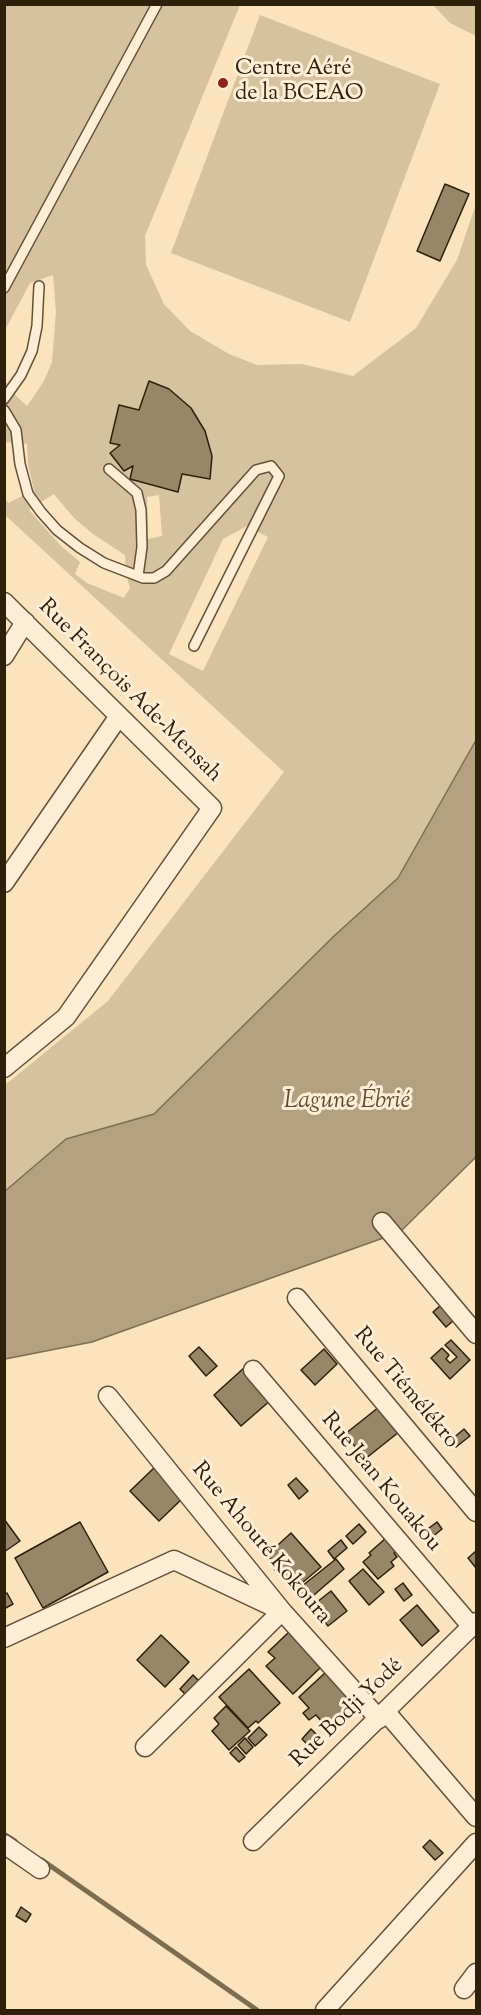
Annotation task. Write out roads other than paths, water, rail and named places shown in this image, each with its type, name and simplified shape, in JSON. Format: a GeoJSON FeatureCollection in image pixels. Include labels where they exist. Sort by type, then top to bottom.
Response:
{"type":"FeatureCollection","features":[{"type":"Feature","properties":{"kind":"street","name":"Rue François Ade-Mensah"},"geometry":{"type":"LineString","coordinates":[[4,602],[212,808],[66,1017],[4,1068]]}},
{"type":"Feature","properties":{"kind":"street"},"geometry":{"type":"LineString","coordinates":[[4,656],[25,622]]}},
{"type":"Feature","properties":{"kind":"street"},"geometry":{"type":"LineString","coordinates":[[4,883],[118,716]]}},
{"type":"Feature","properties":{"kind":"street"},"geometry":{"type":"LineString","coordinates":[[382,1222],[477,1334]]}},
{"type":"Feature","properties":{"kind":"street","name":"Rue Tiémélékro"},"geometry":{"type":"LineString","coordinates":[[297,1298],[477,1512]]}},
{"type":"Feature","properties":{"kind":"street","name":"Rue Jean Kouakou"},"geometry":{"type":"LineString","coordinates":[[253,1370],[474,1624]]}},
{"type":"Feature","properties":{"kind":"street","name":"Rue Ahouré Kokoura"},"geometry":{"type":"LineString","coordinates":[[108,1396],[282,1611],[477,1817]]}},
{"type":"Feature","properties":{"kind":"street"},"geometry":{"type":"LineString","coordinates":[[4,1638],[174,1560],[282,1611],[145,1747]]}},
{"type":"Feature","properties":{"kind":"street","name":"Rue Bodji Yodé"},"geometry":{"type":"LineString","coordinates":[[253,1841],[474,1624]]}},
{"type":"Feature","properties":{"kind":"street"},"geometry":{"type":"LineString","coordinates":[[325,2010],[477,1843]]}},
{"type":"Feature","properties":{"kind":"street"},"geometry":{"type":"LineString","coordinates":[[4,1844],[40,1869]]}},
{"type":"Feature","properties":{"kind":"street"},"geometry":{"type":"LineString","coordinates":[[464,1989],[477,1973]]}},
{"type":"Feature","properties":{"kind":"lane"},"geometry":{"type":"LineString","coordinates":[[4,288],[157,4]]}},
{"type":"Feature","properties":{"kind":"lane"},"geometry":{"type":"LineString","coordinates":[[4,399],[21,375],[32,351],[37,326],[39,286]]}},
{"type":"Feature","properties":{"kind":"lane"},"geometry":{"type":"LineString","coordinates":[[4,410],[16,430],[20,464],[28,494],[41,512],[57,530],[80,548],[104,563],[138,576],[154,578],[166,571],[256,470],[271,466],[279,476],[194,646]]}},
{"type":"Feature","properties":{"kind":"lane"},"geometry":{"type":"LineString","coordinates":[[109,469],[137,493],[141,510],[142,547],[138,576]]}},
{"type":"Feature","properties":{"kind":"water","name":"Lagune Ébrié"},"geometry":{"type":"Polygon","coordinates":[[[476,740],[476,1157],[400,1232],[92,1342],[5,1359],[4,1192],[66,1139],[154,1114],[334,936],[398,878],[476,740]]]}},
{"type":"Feature","properties":{"kind":"waterway"},"geometry":{"type":"LineString","coordinates":[[4,1834],[15,1841]]}},
{"type":"Feature","properties":{"kind":"waterway"},"geometry":{"type":"LineString","coordinates":[[42,1860],[257,2010]]}},
{"type":"Feature","properties":{"kind":"place","name":"Centre Aéré de la BCEAO"},"geometry":{"type":"Point","coordinates":[223,83]}}]}
